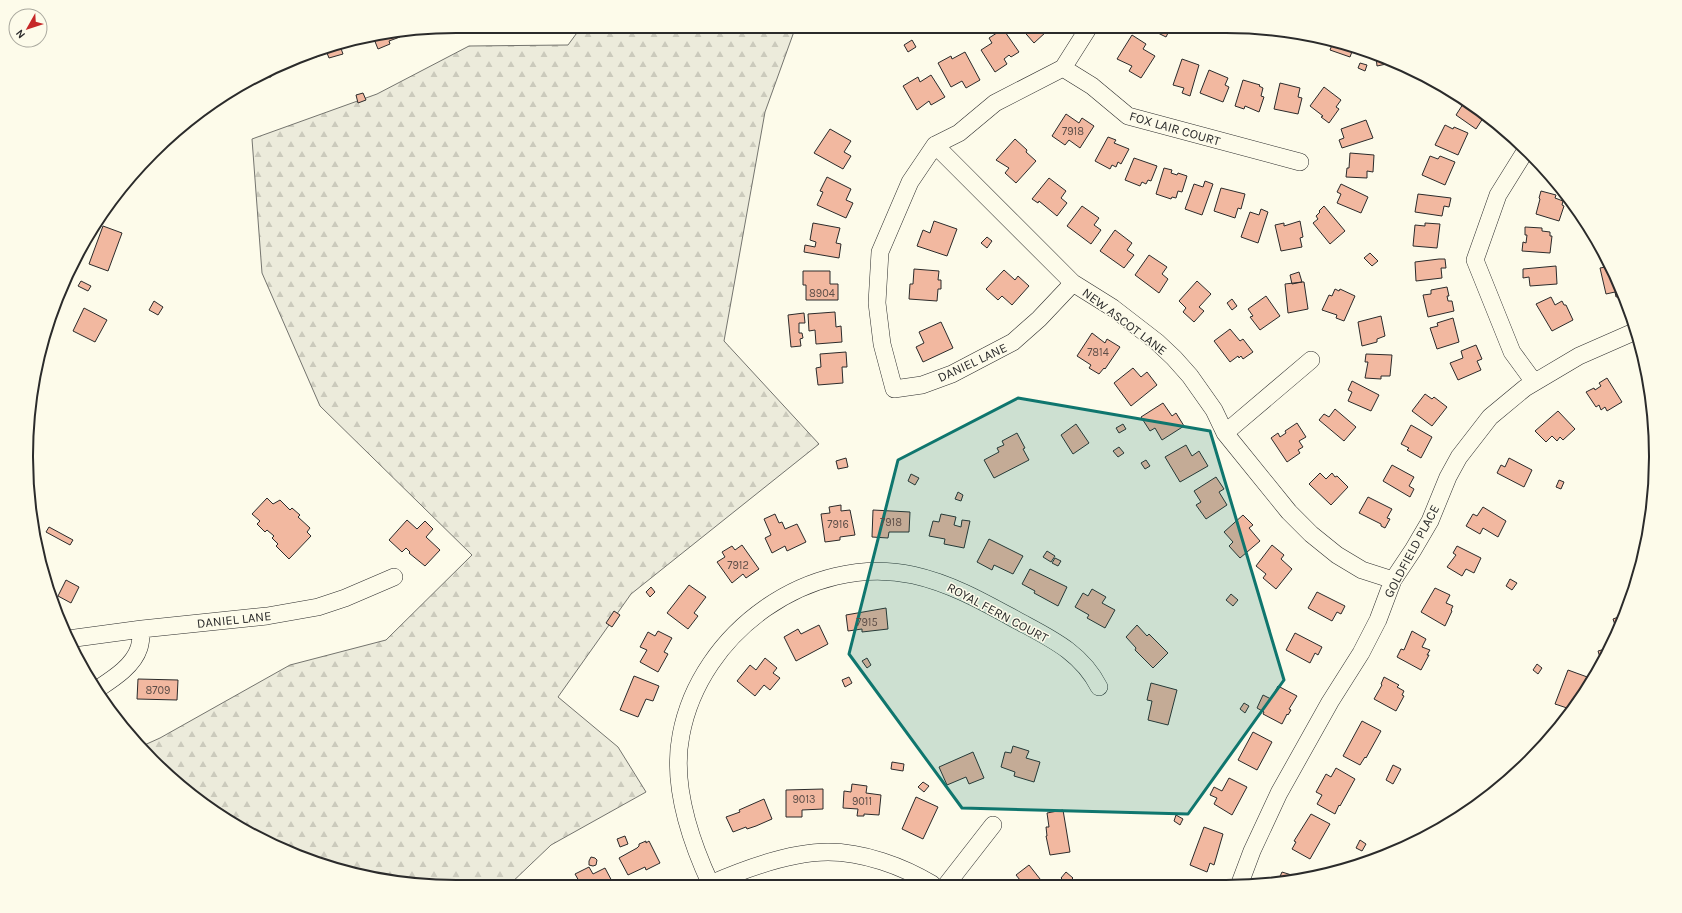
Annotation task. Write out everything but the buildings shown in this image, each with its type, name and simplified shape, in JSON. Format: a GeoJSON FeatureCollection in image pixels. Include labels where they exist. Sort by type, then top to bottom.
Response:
{"type":"FeatureCollection","features":[{"type":"Feature","properties":{"kind":"street"},"geometry":{"type":"LineString","coordinates":[[934,145],[959,133],[995,102],[1062,68],[1085,33]]}},
{"type":"Feature","properties":{"kind":"street","name":"FOX LAIR COURT"},"geometry":{"type":"LineString","coordinates":[[1062,68],[1092,86],[1128,116],[1300,162]]}},
{"type":"Feature","properties":{"kind":"street","name":"NEW ASCOT LANE"},"geometry":{"type":"LineString","coordinates":[[934,145],[1073,282],[1113,308],[1157,342],[1174,358],[1190,376],[1214,410],[1225,433],[1289,512],[1311,534],[1337,556],[1362,570],[1393,580]]}},
{"type":"Feature","properties":{"kind":"street","name":"DANIEL LANE"},"geometry":{"type":"LineString","coordinates":[[934,145],[910,182],[880,252],[878,303],[882,344],[894,389],[922,384],[952,374],[1013,342],[1039,319],[1073,282]]}},
{"type":"Feature","properties":{"kind":"street"},"geometry":{"type":"LineString","coordinates":[[1523,155],[1498,195],[1475,260],[1512,352],[1534,382]]}},
{"type":"Feature","properties":{"kind":"street","name":"GOLDFIELD PLACE"},"geometry":{"type":"LineString","coordinates":[[1242,879],[1252,851],[1279,793],[1330,702],[1361,653],[1378,620],[1393,580],[1430,521],[1448,477],[1459,456],[1490,417],[1534,382],[1579,356],[1631,333]]}},
{"type":"Feature","properties":{"kind":"street"},"geometry":{"type":"LineString","coordinates":[[1225,433],[1311,360]]}},
{"type":"Feature","properties":{"kind":"street","name":"ROYAL FERN COURT"},"geometry":{"type":"LineString","coordinates":[[707,880],[686,820],[681,791],[679,760],[681,734],[690,704],[700,681],[726,642],[762,609],[785,596],[806,586],[829,578],[865,572],[912,575],[938,582],[989,605],[1071,652],[1086,665],[1100,687]]}},
{"type":"Feature","properties":{"kind":"street","name":"DANIEL LANE"},"geometry":{"type":"LineString","coordinates":[[74,638],[142,629],[268,616],[318,607],[345,598],[394,577]]}},
{"type":"Feature","properties":{"kind":"street"},"geometry":{"type":"LineString","coordinates":[[101,687],[120,673],[133,660],[139,648],[142,629]]}},
{"type":"Feature","properties":{"kind":"street"},"geometry":{"type":"LineString","coordinates":[[950,880],[993,825]]}},
{"type":"Feature","properties":{"kind":"street"},"geometry":{"type":"LineString","coordinates":[[721,880],[747,869],[776,861],[827,852],[854,855],[881,862],[923,880]]}},
{"type":"Feature","properties":{"kind":"highlighted area"},"geometry":{"type":"Polygon","coordinates":[[[1018,398],[1210,431],[1284,680],[1188,814],[962,808],[849,654],[898,460],[1018,398]]]}},
{"type":"Feature","properties":{"kind":"green space"},"geometry":{"type":"Polygon","coordinates":[[[577,33],[793,33],[765,112],[724,341],[819,444],[631,594],[558,697],[618,747],[646,792],[551,845],[514,880],[429,879],[374,872],[347,866],[294,848],[221,809],[177,775],[146,744],[160,738],[290,665],[386,640],[472,555],[320,406],[262,273],[252,139],[377,94],[469,46],[568,45],[577,33]]]}}]}
